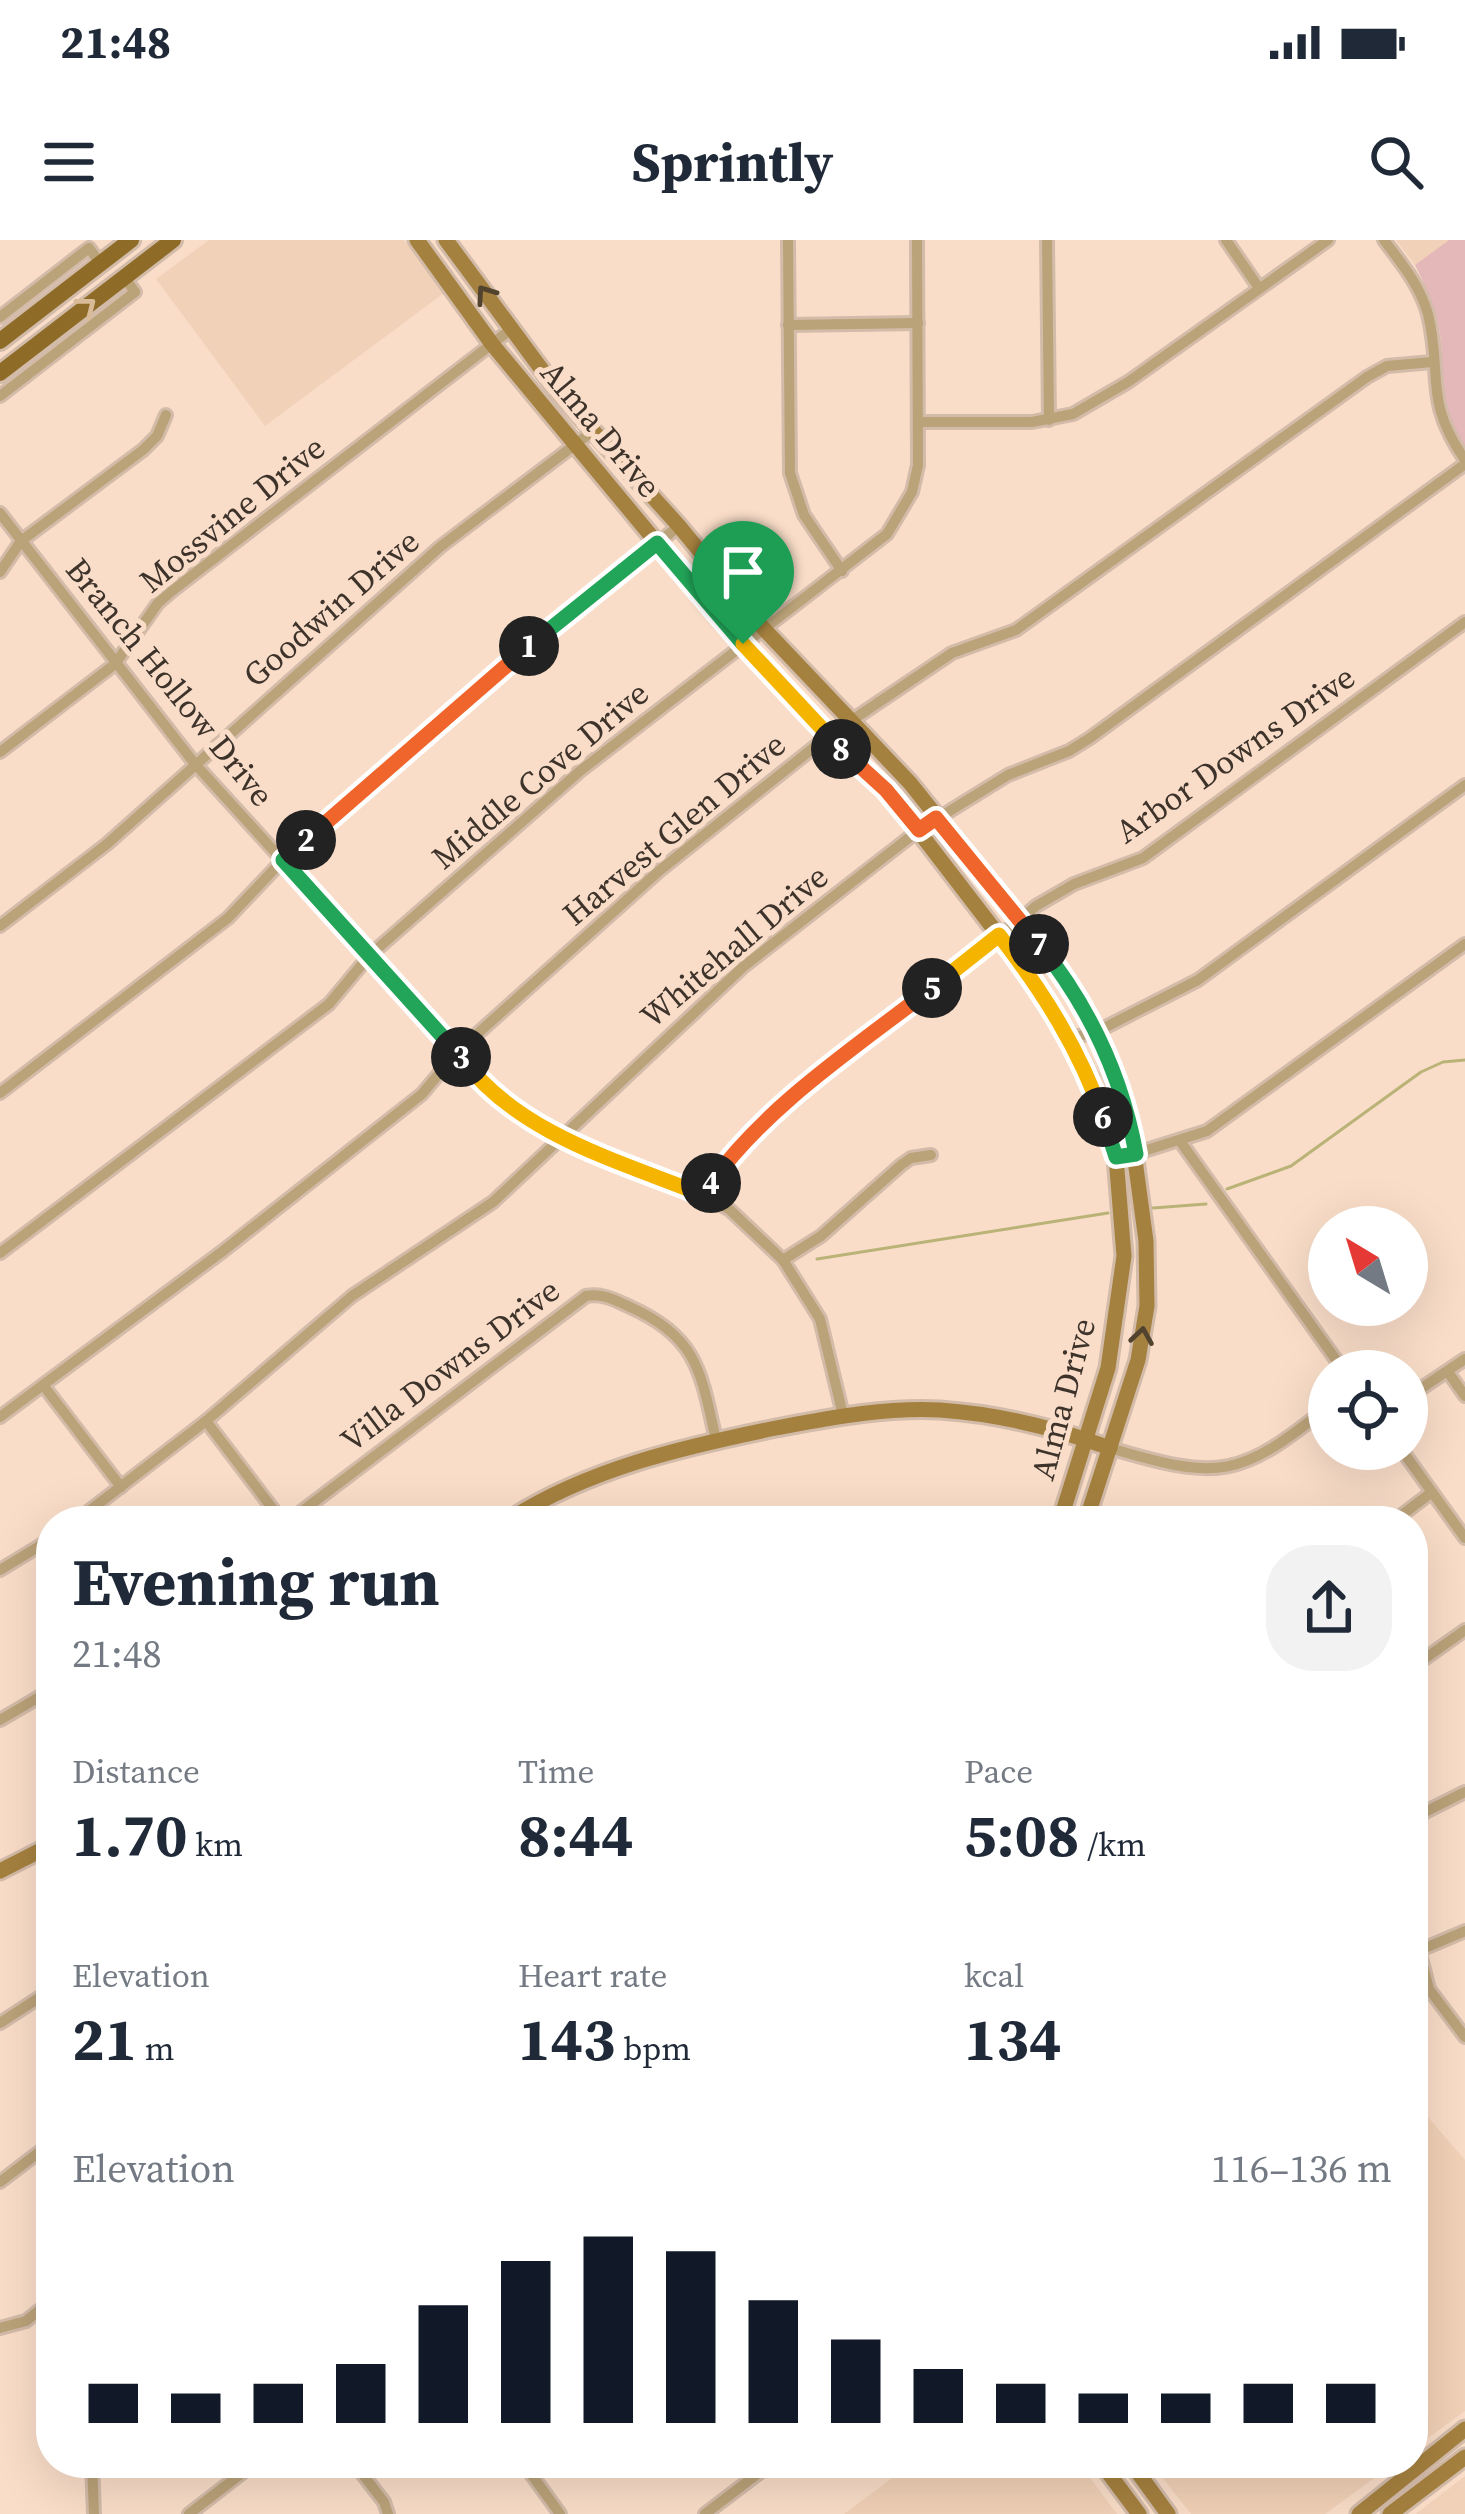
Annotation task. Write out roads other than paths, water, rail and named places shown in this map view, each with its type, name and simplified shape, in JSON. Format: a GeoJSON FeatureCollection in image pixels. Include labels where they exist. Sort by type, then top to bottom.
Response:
{"type":"FeatureCollection","features":[{"type":"Feature","properties":{"kind":"main road"},"geometry":{"type":"LineString","coordinates":[[0,340],[131,240]]}},
{"type":"Feature","properties":{"kind":"main road"},"geometry":{"type":"LineString","coordinates":[[0,373],[173,240]]}},
{"type":"Feature","properties":{"kind":"main road","name":"Alma Drive"},"geometry":{"type":"LineString","coordinates":[[417,240],[492,344],[657,543],[827,737],[886,790],[919,830],[1039,988],[1090,1078],[1116,1157],[1124,1256],[1108,1368],[1065,1506]]}},
{"type":"Feature","properties":{"kind":"main road","name":"Alma Drive"},"geometry":{"type":"LineString","coordinates":[[446,240],[510,330],[592,431],[764,629],[910,783],[1020,920],[1079,999],[1096,1032],[1121,1096],[1136,1154],[1146,1241],[1147,1306],[1138,1360],[1091,1506]]}},
{"type":"Feature","properties":{"kind":"main road"},"geometry":{"type":"LineString","coordinates":[[532,1506],[612,1470],[716,1440],[842,1415],[938,1410],[1035,1424],[1110,1448]]}},
{"type":"Feature","properties":{"kind":"main road"},"geometry":{"type":"LineString","coordinates":[[0,1871],[36,1852]]}},
{"type":"Feature","properties":{"kind":"main road"},"geometry":{"type":"LineString","coordinates":[[1428,2461],[1465,2429]]}},
{"type":"Feature","properties":{"kind":"main road"},"geometry":{"type":"LineString","coordinates":[[1390,2514],[1465,2457]]}},
{"type":"Feature","properties":{"kind":"main road"},"geometry":{"type":"LineString","coordinates":[[1114,2478],[1139,2514]]}},
{"type":"Feature","properties":{"kind":"main road"},"geometry":{"type":"LineString","coordinates":[[1142,2478],[1168,2514]]}},
{"type":"Feature","properties":{"kind":"main road"},"geometry":{"type":"LineString","coordinates":[[1369,2511],[1408,2478]]}},
{"type":"Feature","properties":{"kind":"street"},"geometry":{"type":"LineString","coordinates":[[788,240],[790,473],[803,515],[842,571]]}},
{"type":"Feature","properties":{"kind":"street","name":"Middle Cove Drive"},"geometry":{"type":"LineString","coordinates":[[0,1253],[329,1004],[369,956],[580,772],[870,550],[899,517],[912,492],[918,465],[917,240]]}},
{"type":"Feature","properties":{"kind":"street"},"geometry":{"type":"LineString","coordinates":[[1047,240],[1048,420]]}},
{"type":"Feature","properties":{"kind":"street"},"geometry":{"type":"LineString","coordinates":[[1226,240],[1259,288]]}},
{"type":"Feature","properties":{"kind":"street"},"geometry":{"type":"LineString","coordinates":[[919,422],[1048,420],[1099,402],[1328,240]]}},
{"type":"Feature","properties":{"kind":"street"},"geometry":{"type":"LineString","coordinates":[[1384,240],[1417,286],[1426,309],[1442,420],[1465,462]]}},
{"type":"Feature","properties":{"kind":"street"},"geometry":{"type":"LineString","coordinates":[[0,317],[89,248],[100,263]]}},
{"type":"Feature","properties":{"kind":"street"},"geometry":{"type":"LineString","coordinates":[[0,396],[135,292],[124,277]]}},
{"type":"Feature","properties":{"kind":"street"},"geometry":{"type":"LineString","coordinates":[[788,325],[918,323]]}},
{"type":"Feature","properties":{"kind":"street","name":"Mossvine Drive"},"geometry":{"type":"LineString","coordinates":[[0,752],[115,664],[158,603],[172,591],[510,330]]}},
{"type":"Feature","properties":{"kind":"street","name":"Harvest Glen Drive"},"geometry":{"type":"LineString","coordinates":[[0,1417],[224,1251],[422,1094],[457,1052],[659,871],[827,737],[952,653],[1016,630],[1367,376],[1388,366],[1432,362]]}},
{"type":"Feature","properties":{"kind":"street"},"geometry":{"type":"LineString","coordinates":[[0,572],[21,541],[143,450],[157,436],[166,415]]}},
{"type":"Feature","properties":{"kind":"street","name":"Goodwin Drive"},"geometry":{"type":"LineString","coordinates":[[0,926],[107,844],[440,548],[592,431]]}},
{"type":"Feature","properties":{"kind":"street","name":"Whitehall Drive"},"geometry":{"type":"LineString","coordinates":[[96,1506],[206,1421],[352,1296],[493,1202],[743,967],[919,830],[1008,775],[1069,751],[1090,737],[1465,462]]}},
{"type":"Feature","properties":{"kind":"street","name":"Branch Hollow Drive"},"geometry":{"type":"LineString","coordinates":[[0,514],[195,764],[505,1099],[558,1137],[730,1210],[783,1260],[820,1319],[842,1415]]}},
{"type":"Feature","properties":{"kind":"street"},"geometry":{"type":"LineString","coordinates":[[0,1093],[229,918],[283,860],[464,699],[679,526]]}},
{"type":"Feature","properties":{"kind":"street","name":"Arbor Downs Drive"},"geometry":{"type":"LineString","coordinates":[[703,1195],[732,1154],[791,1101],[999,935],[1074,884],[1143,858],[1465,622]]}},
{"type":"Feature","properties":{"kind":"street"},"geometry":{"type":"LineString","coordinates":[[1070,1039],[1096,1032],[1198,980],[1465,785]]}},
{"type":"Feature","properties":{"kind":"street"},"geometry":{"type":"LineString","coordinates":[[1116,1157],[1207,1131],[1465,944]]}},
{"type":"Feature","properties":{"kind":"street"},"geometry":{"type":"LineString","coordinates":[[1180,1142],[1329,1350]]}},
{"type":"Feature","properties":{"kind":"street"},"geometry":{"type":"LineString","coordinates":[[783,1260],[821,1236],[901,1165],[931,1155]]}},
{"type":"Feature","properties":{"kind":"street","name":"Villa Downs Drive"},"geometry":{"type":"LineString","coordinates":[[305,1506],[586,1296],[604,1295],[638,1310],[681,1339],[701,1375],[716,1440]]}},
{"type":"Feature","properties":{"kind":"street"},"geometry":{"type":"LineString","coordinates":[[1428,1385],[1465,1359]]}},
{"type":"Feature","properties":{"kind":"street"},"geometry":{"type":"LineString","coordinates":[[1448,1372],[1465,1396]]}},
{"type":"Feature","properties":{"kind":"street"},"geometry":{"type":"LineString","coordinates":[[43,1385],[121,1487]]}},
{"type":"Feature","properties":{"kind":"street"},"geometry":{"type":"LineString","coordinates":[[206,1421],[273,1506]]}},
{"type":"Feature","properties":{"kind":"street"},"geometry":{"type":"LineString","coordinates":[[1110,1448],[1200,1471],[1243,1464],[1279,1446],[1308,1423]]}},
{"type":"Feature","properties":{"kind":"street"},"geometry":{"type":"LineString","coordinates":[[1416,1470],[1465,1538]]}},
{"type":"Feature","properties":{"kind":"street"},"geometry":{"type":"LineString","coordinates":[[1414,1506],[1432,1492]]}},
{"type":"Feature","properties":{"kind":"street"},"geometry":{"type":"LineString","coordinates":[[0,1570],[36,1548]]}},
{"type":"Feature","properties":{"kind":"street"},"geometry":{"type":"LineString","coordinates":[[1428,1656],[1465,1630]]}},
{"type":"Feature","properties":{"kind":"street"},"geometry":{"type":"LineString","coordinates":[[0,1720],[36,1699]]}},
{"type":"Feature","properties":{"kind":"street"},"geometry":{"type":"LineString","coordinates":[[1428,1811],[1465,1792]]}},
{"type":"Feature","properties":{"kind":"street"},"geometry":{"type":"LineString","coordinates":[[1428,1946],[1465,1931]]}},
{"type":"Feature","properties":{"kind":"street"},"geometry":{"type":"LineString","coordinates":[[1428,1986],[1465,2037]]}},
{"type":"Feature","properties":{"kind":"street"},"geometry":{"type":"LineString","coordinates":[[0,2023],[36,2000]]}},
{"type":"Feature","properties":{"kind":"street"},"geometry":{"type":"LineString","coordinates":[[0,2182],[36,2154]]}},
{"type":"Feature","properties":{"kind":"street"},"geometry":{"type":"LineString","coordinates":[[0,2328],[36,2312]]}},
{"type":"Feature","properties":{"kind":"street"},"geometry":{"type":"LineString","coordinates":[[93,2478],[94,2514]]}},
{"type":"Feature","properties":{"kind":"street"},"geometry":{"type":"LineString","coordinates":[[189,2514],[236,2478]]}},
{"type":"Feature","properties":{"kind":"street"},"geometry":{"type":"LineString","coordinates":[[366,2478],[388,2514]]}},
{"type":"Feature","properties":{"kind":"street"},"geometry":{"type":"LineString","coordinates":[[540,2478],[560,2514]]}},
{"type":"Feature","properties":{"kind":"street"},"geometry":{"type":"LineString","coordinates":[[705,2514],[752,2478]]}},
{"type":"Feature","properties":{"kind":"waterway"},"geometry":{"type":"LineString","coordinates":[[1227,1189],[1291,1166],[1421,1072],[1443,1062],[1465,1060]]}},
{"type":"Feature","properties":{"kind":"waterway"},"geometry":{"type":"LineString","coordinates":[[1153,1208],[1206,1204]]}},
{"type":"Feature","properties":{"kind":"waterway"},"geometry":{"type":"LineString","coordinates":[[817,1259],[1108,1213]]}}]}
